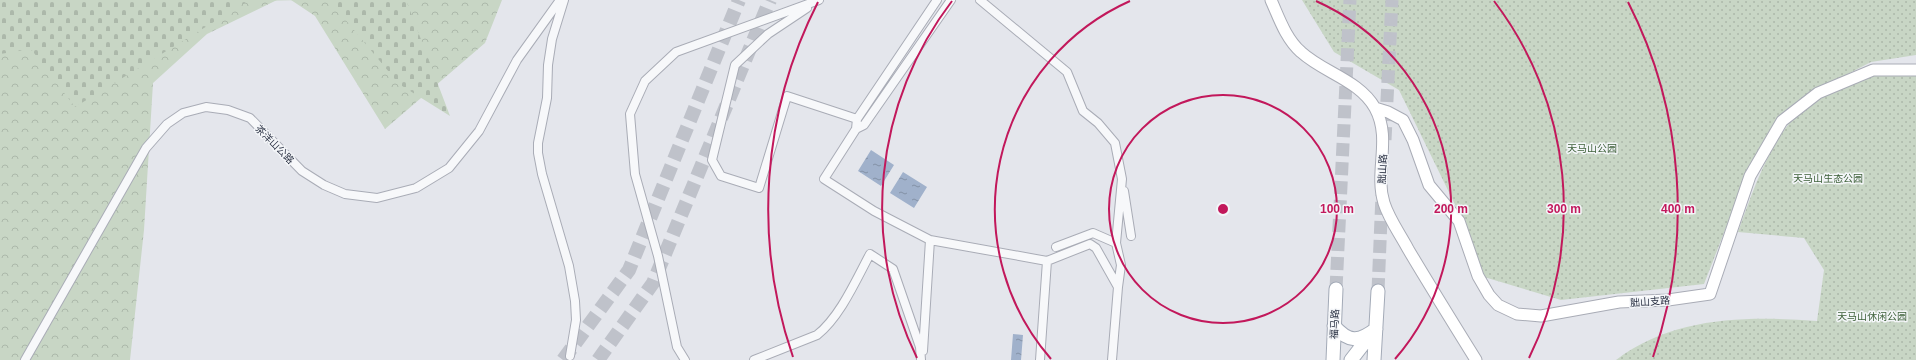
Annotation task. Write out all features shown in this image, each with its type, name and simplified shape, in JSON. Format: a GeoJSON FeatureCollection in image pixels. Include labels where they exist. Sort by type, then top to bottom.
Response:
{"type":"FeatureCollection","features":[{"type":"Feature","properties":{"kind":"main road","name":"福马路"},"geometry":{"type":"LineString","coordinates":[[1333,360],[1336,289]]}},
{"type":"Feature","properties":{"kind":"main road"},"geometry":{"type":"LineString","coordinates":[[1374,360],[1378,291]]}},
{"type":"Feature","properties":{"kind":"main road"},"geometry":{"type":"LineString","coordinates":[[1334,326],[1342,336],[1354,339],[1365,337],[1376,329]]}},
{"type":"Feature","properties":{"kind":"main road"},"geometry":{"type":"LineString","coordinates":[[1334,326],[1353,359],[1376,329]]}},
{"type":"Feature","properties":{"kind":"street","name":"茶洋山公路"},"geometry":{"type":"LineString","coordinates":[[25,360],[146,148],[167,124],[183,113],[206,107],[228,110],[250,118],[302,171],[324,185],[345,194],[377,198],[416,188],[449,168],[479,131],[517,60],[560,0]]}},
{"type":"Feature","properties":{"kind":"street"},"geometry":{"type":"LineString","coordinates":[[564,0],[552,40],[548,65],[547,98],[538,143],[538,154],[542,174],[569,266],[576,301],[576,320],[570,356]]}},
{"type":"Feature","properties":{"kind":"street"},"geometry":{"type":"LineString","coordinates":[[818,0],[768,34],[735,65],[712,160],[721,176],[759,188],[787,96],[857,119]]}},
{"type":"Feature","properties":{"kind":"street"},"geometry":{"type":"LineString","coordinates":[[685,360],[676,347],[658,256],[635,174],[630,114],[645,81],[676,52],[818,0]]}},
{"type":"Feature","properties":{"kind":"street"},"geometry":{"type":"LineString","coordinates":[[938,0],[857,119],[856,129],[824,179],[874,210],[930,240],[1047,261],[1090,244],[1096,248],[1118,287]]}},
{"type":"Feature","properties":{"kind":"street"},"geometry":{"type":"LineString","coordinates":[[856,129],[864,125],[951,0]]}},
{"type":"Feature","properties":{"kind":"street"},"geometry":{"type":"LineString","coordinates":[[980,0],[1067,72],[1083,111],[1098,123],[1115,143],[1131,236]]}},
{"type":"Feature","properties":{"kind":"street","name":"胐山路"},"geometry":{"type":"LineString","coordinates":[[1271,0],[1295,47],[1308,58],[1364,94],[1375,108],[1383,127],[1380,179],[1384,204],[1414,258],[1476,360]]}},
{"type":"Feature","properties":{"kind":"street"},"geometry":{"type":"LineString","coordinates":[[932,7],[942,12]]}},
{"type":"Feature","properties":{"kind":"street","name":"胐山支路"},"geometry":{"type":"LineString","coordinates":[[1375,108],[1388,112],[1403,120],[1413,140],[1429,186],[1458,221],[1478,276],[1489,295],[1498,305],[1517,314],[1541,316],[1619,302],[1668,300],[1710,294],[1750,176],[1782,121],[1818,93],[1873,70],[1916,70]]}},
{"type":"Feature","properties":{"kind":"street"},"geometry":{"type":"LineString","coordinates":[[1112,360],[1121,265],[1116,243],[1122,179]]}},
{"type":"Feature","properties":{"kind":"street"},"geometry":{"type":"LineString","coordinates":[[1056,247],[1092,233],[1116,243]]}},
{"type":"Feature","properties":{"kind":"street"},"geometry":{"type":"LineString","coordinates":[[922,360],[930,240]]}},
{"type":"Feature","properties":{"kind":"street"},"geometry":{"type":"LineString","coordinates":[[754,360],[817,335],[823,331],[835,315],[870,254],[893,269],[920,347],[922,360]]}},
{"type":"Feature","properties":{"kind":"street"},"geometry":{"type":"LineString","coordinates":[[1040,360],[1047,261]]}},
{"type":"Feature","properties":{"kind":"green space"},"geometry":{"type":"Polygon","coordinates":[[[0,0],[277,0],[207,34],[153,83],[144,230],[130,360],[0,360],[0,0]]]}},
{"type":"Feature","properties":{"kind":"green space"},"geometry":{"type":"Polygon","coordinates":[[[0,0],[302,0],[248,1],[75,107],[31,49],[0,54],[0,0]]]}},
{"type":"Feature","properties":{"kind":"green space"},"geometry":{"type":"Polygon","coordinates":[[[291,0],[502,0],[485,43],[385,129],[315,16],[291,0]]]}},
{"type":"Feature","properties":{"kind":"green space"},"geometry":{"type":"Polygon","coordinates":[[[329,0],[406,0],[450,116],[399,84],[329,0]]]}},
{"type":"Feature","properties":{"kind":"green space","name":"天马山公园"},"geometry":{"type":"Polygon","coordinates":[[[1302,0],[1916,0],[1916,55],[1871,62],[1803,97],[1776,120],[1758,151],[1743,184],[1704,284],[1561,300],[1484,277],[1463,221],[1399,90],[1334,52],[1302,0]]]}},
{"type":"Feature","properties":{"kind":"green space"},"geometry":{"type":"Polygon","coordinates":[[[1892,66],[1916,68],[1916,360],[1616,360],[1638,345],[1662,335],[1687,327],[1712,322],[1765,319],[1817,321],[1824,270],[1804,238],[1738,232],[1751,196],[1767,159],[1788,125],[1800,111],[1815,98],[1892,66]]]}},
{"type":"Feature","properties":{"kind":"water"},"geometry":{"type":"Polygon","coordinates":[[[871,150],[894,165],[881,186],[858,171],[871,150]]]}},
{"type":"Feature","properties":{"kind":"water"},"geometry":{"type":"Polygon","coordinates":[[[903,172],[927,187],[914,208],[890,193],[903,172]]]}},
{"type":"Feature","properties":{"kind":"water"},"geometry":{"type":"Polygon","coordinates":[[[1013,334],[1023,335],[1021,360],[1011,360],[1013,334]]]}},
{"type":"Feature","properties":{"kind":"tunnel"},"geometry":{"type":"LineString","coordinates":[[563,360],[629,270],[739,0]]}},
{"type":"Feature","properties":{"kind":"tunnel"},"geometry":{"type":"LineString","coordinates":[[598,360],[653,283],[770,0]]}},
{"type":"Feature","properties":{"kind":"tunnel"},"geometry":{"type":"LineString","coordinates":[[1336,289],[1350,0]]}},
{"type":"Feature","properties":{"kind":"tunnel"},"geometry":{"type":"LineString","coordinates":[[1385,140],[1392,0]]}},
{"type":"Feature","properties":{"kind":"tunnel"},"geometry":{"type":"LineString","coordinates":[[1378,291],[1382,195]]}},
{"type":"Feature","properties":{"kind":"park label","name":"天马山生态公园"},"geometry":{"type":"Point","coordinates":[1828,178]}},
{"type":"Feature","properties":{"kind":"park label","name":"天马山休闲公园"},"geometry":{"type":"Point","coordinates":[1872,316]}}]}
